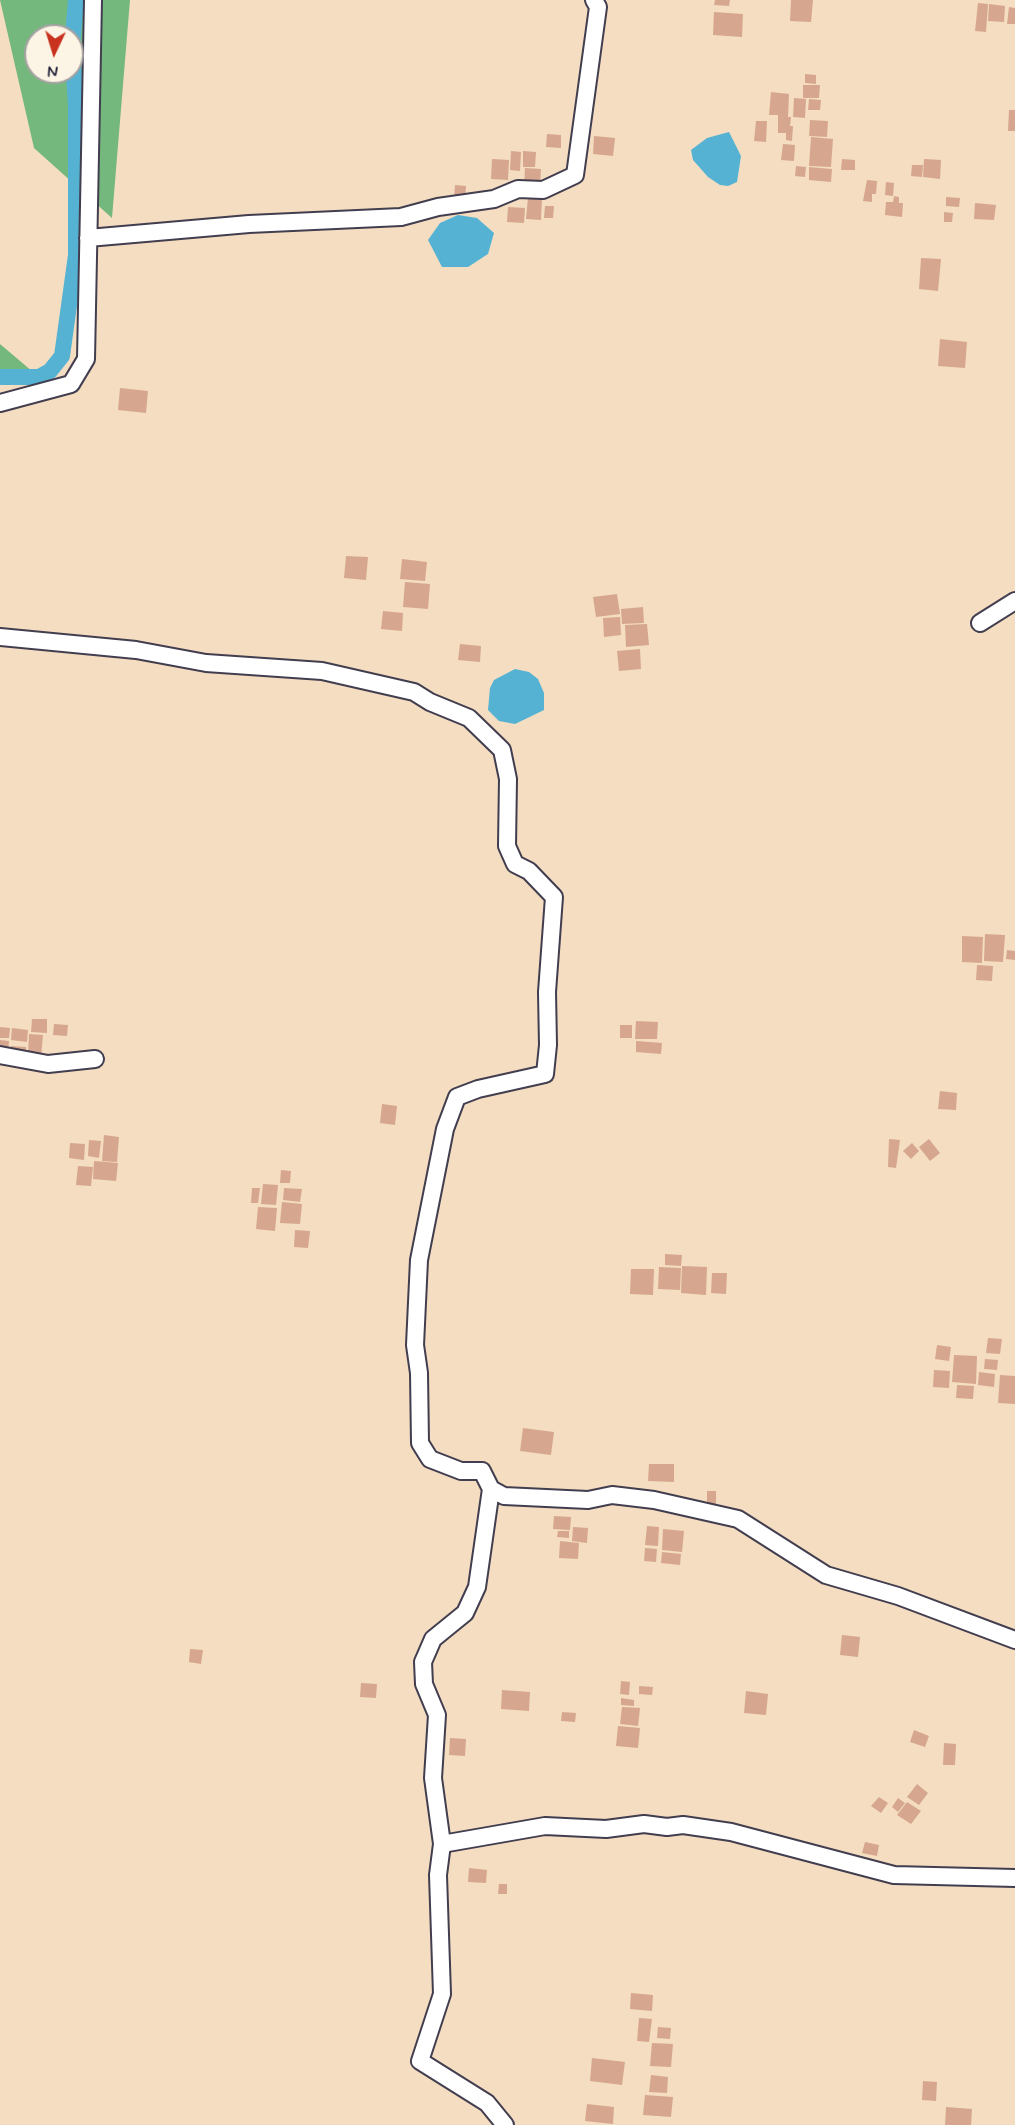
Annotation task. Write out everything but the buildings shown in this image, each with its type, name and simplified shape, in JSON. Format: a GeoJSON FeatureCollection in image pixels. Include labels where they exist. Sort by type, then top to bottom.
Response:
{"type":"FeatureCollection","features":[{"type":"Feature","properties":{"kind":"street"},"geometry":{"type":"LineString","coordinates":[[0,403],[71,384],[86,359],[93,0]]}},
{"type":"Feature","properties":{"kind":"street"},"geometry":{"type":"LineString","coordinates":[[88,238],[249,224],[401,217],[438,207],[494,199],[518,189],[543,190],[575,175],[598,7],[594,0]]}},
{"type":"Feature","properties":{"kind":"street"},"geometry":{"type":"LineString","coordinates":[[980,623],[1015,601]]}},
{"type":"Feature","properties":{"kind":"street"},"geometry":{"type":"LineString","coordinates":[[0,637],[136,650],[206,663],[322,671],[414,692],[430,702],[469,718],[502,750],[508,778],[507,846],[515,864],[529,871],[554,897],[547,992],[548,1045],[545,1074],[478,1089],[457,1097],[445,1129],[426,1218],[419,1260],[415,1345],[419,1373],[420,1443],[430,1459],[461,1471],[482,1471],[491,1489],[477,1587],[465,1613],[433,1639],[423,1662],[424,1684],[437,1715],[433,1778],[442,1844],[438,1875],[442,1994],[420,2061],[487,2103],[505,2125]]}},
{"type":"Feature","properties":{"kind":"street"},"geometry":{"type":"LineString","coordinates":[[0,1055],[48,1064],[95,1059]]}},
{"type":"Feature","properties":{"kind":"street"},"geometry":{"type":"LineString","coordinates":[[491,1489],[504,1496],[588,1500],[612,1495],[654,1500],[738,1519],[826,1575],[898,1596],[1015,1640]]}},
{"type":"Feature","properties":{"kind":"street"},"geometry":{"type":"LineString","coordinates":[[442,1844],[545,1826],[606,1829],[644,1824],[667,1827],[683,1825],[731,1832],[894,1875],[1015,1878]]}},
{"type":"Feature","properties":{"kind":"green space"},"geometry":{"type":"Polygon","coordinates":[[[0,0],[130,0],[112,218],[34,148],[0,0]]]}},
{"type":"Feature","properties":{"kind":"green space"},"geometry":{"type":"Polygon","coordinates":[[[0,344],[39,377],[0,380],[0,344]]]}},
{"type":"Feature","properties":{"kind":"water"},"geometry":{"type":"Polygon","coordinates":[[[729,132],[741,156],[737,182],[728,186],[720,185],[708,177],[693,160],[691,150],[707,138],[729,132]]]}},
{"type":"Feature","properties":{"kind":"water"},"geometry":{"type":"Polygon","coordinates":[[[458,215],[477,218],[494,233],[488,254],[468,267],[442,267],[428,240],[440,223],[458,215]]]}},
{"type":"Feature","properties":{"kind":"water"},"geometry":{"type":"Polygon","coordinates":[[[515,669],[529,672],[538,679],[544,693],[544,710],[515,724],[499,721],[488,710],[490,688],[494,680],[515,669]]]}},
{"type":"Feature","properties":{"kind":"waterway"},"geometry":{"type":"LineString","coordinates":[[74,24],[76,0]]}},
{"type":"Feature","properties":{"kind":"waterway"},"geometry":{"type":"LineString","coordinates":[[0,377],[39,377],[50,371],[62,356],[76,255],[74,84]]}}]}
